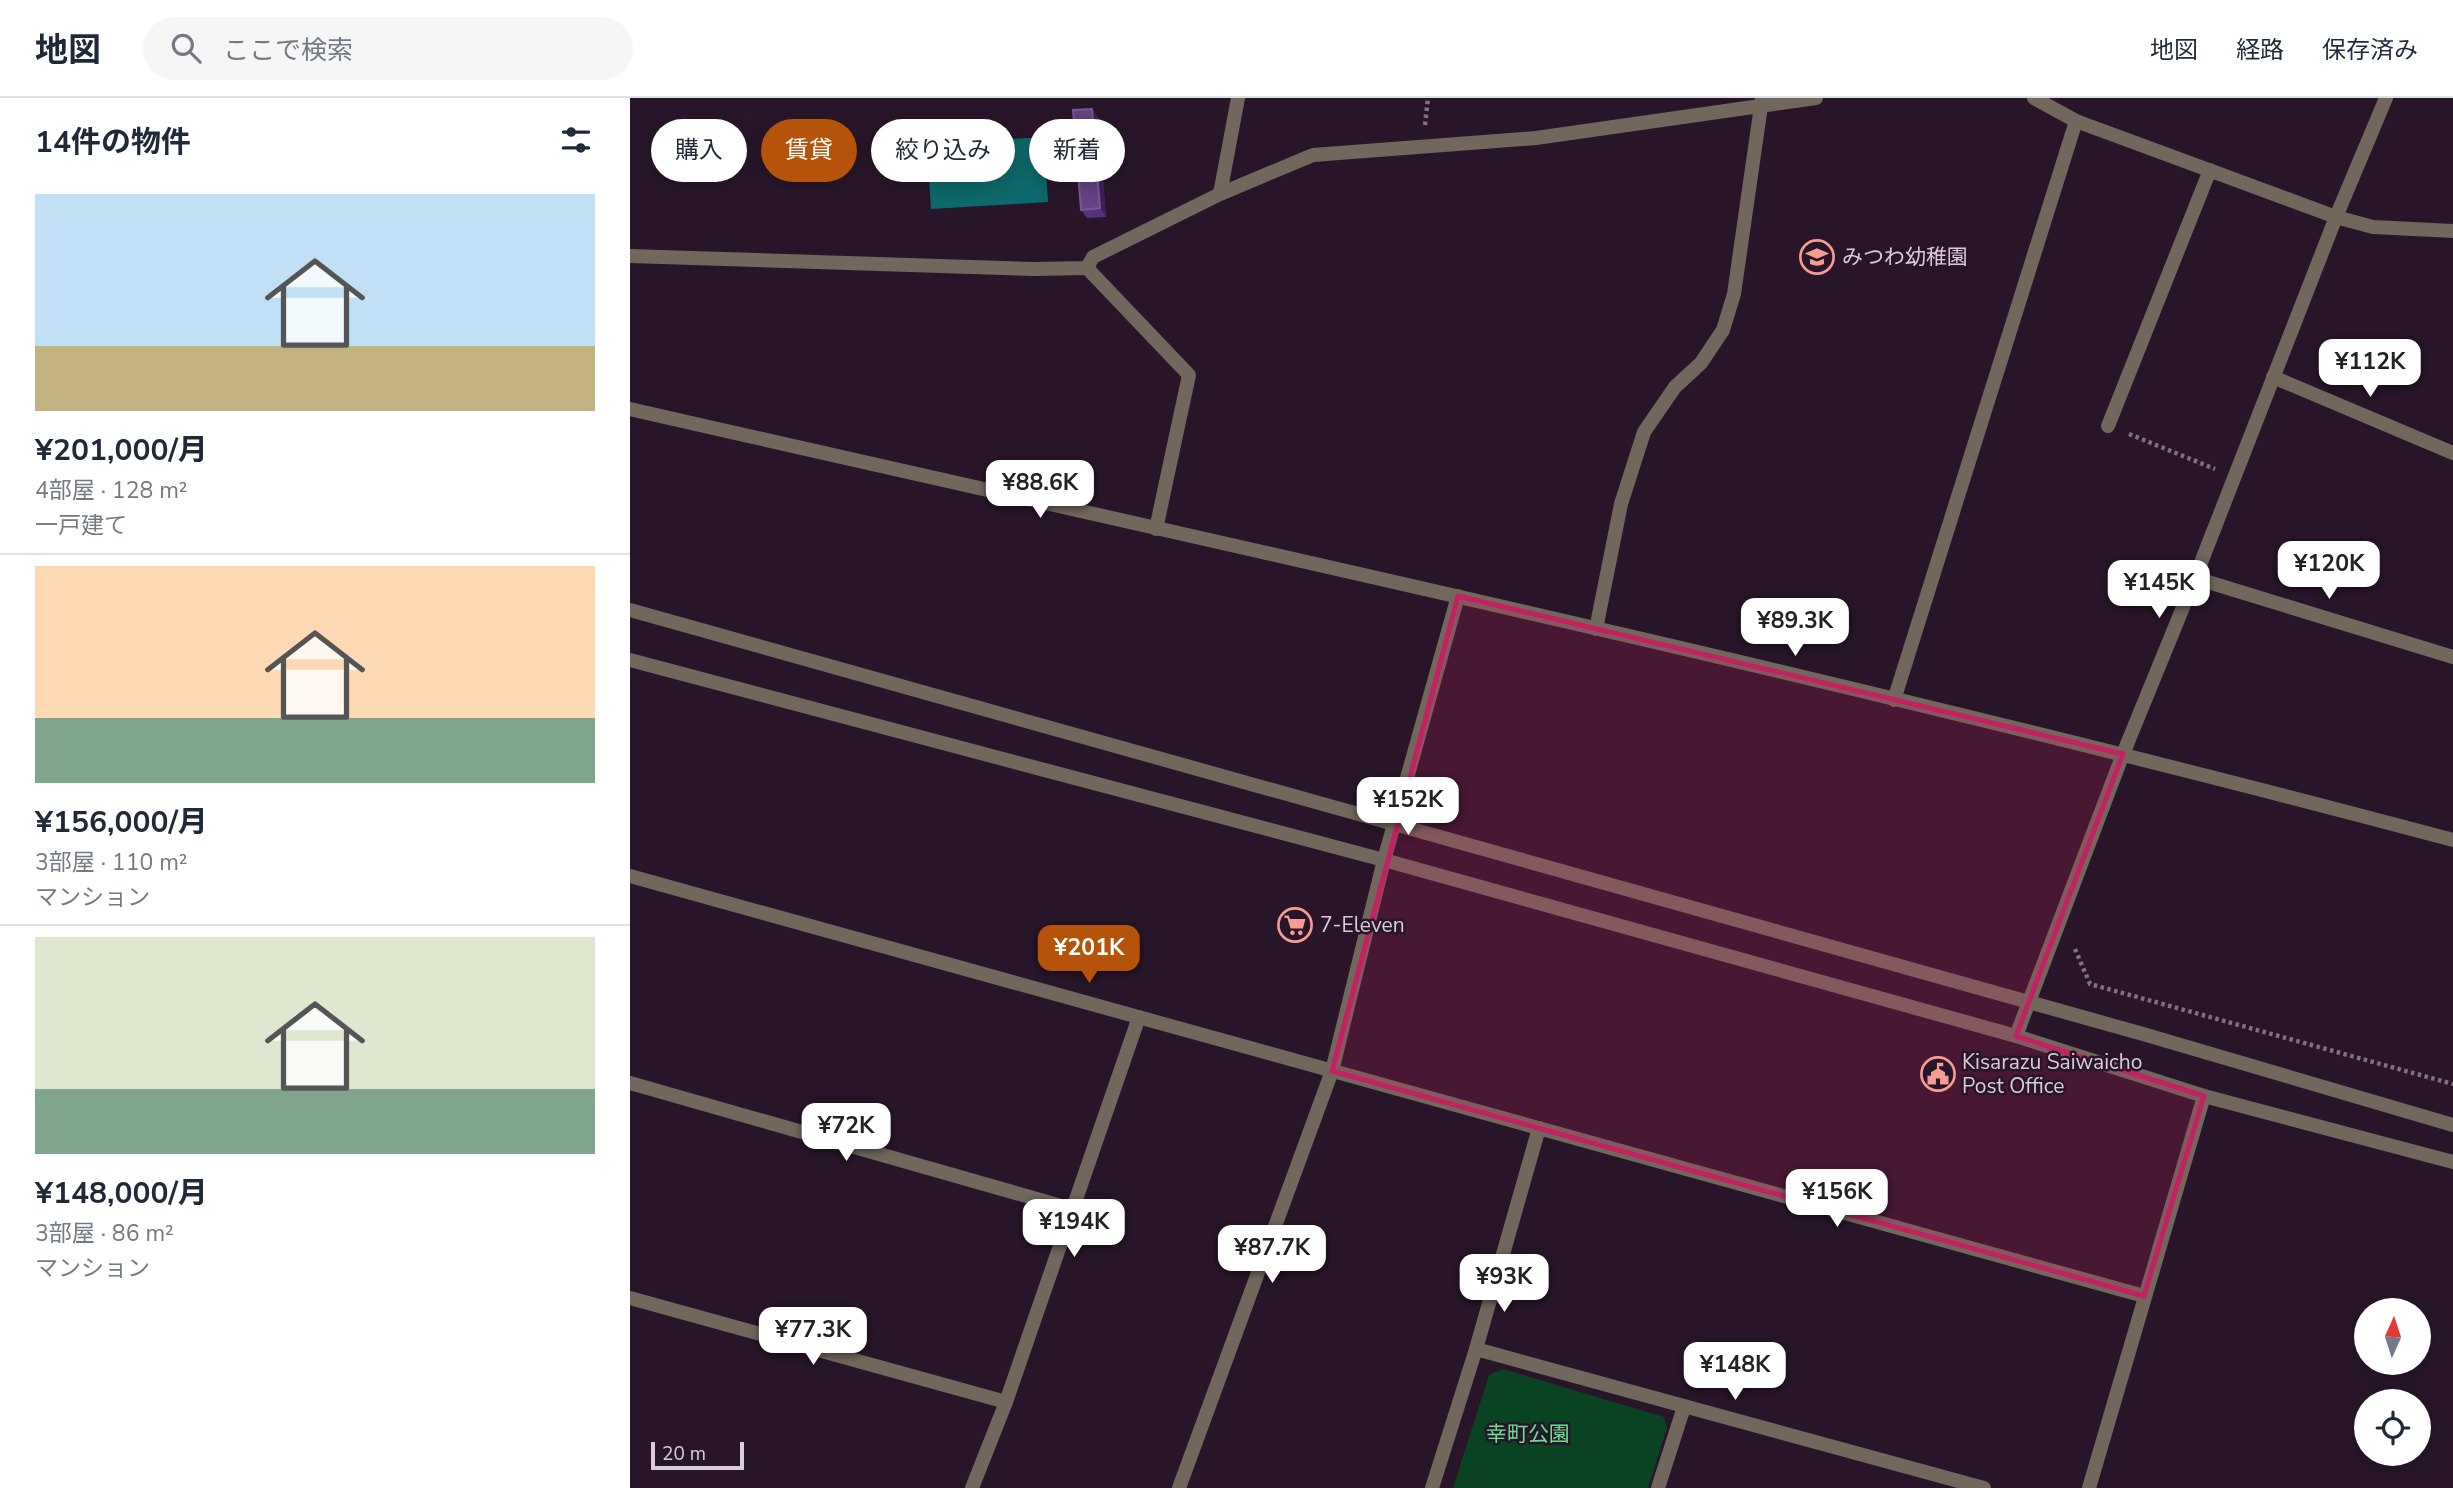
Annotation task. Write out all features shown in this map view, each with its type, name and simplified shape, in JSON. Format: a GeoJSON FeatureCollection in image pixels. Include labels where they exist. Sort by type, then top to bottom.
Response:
{"type":"FeatureCollection","features":[{"type":"Feature","properties":{"kind":"street"},"geometry":{"type":"LineString","coordinates":[[1220,194],[1238,98]]}},
{"type":"Feature","properties":{"kind":"street"},"geometry":{"type":"LineString","coordinates":[[1087,268],[1093,257],[1220,194],[1313,155],[1536,138],[1761,103],[1816,98]]}},
{"type":"Feature","properties":{"kind":"street"},"geometry":{"type":"LineString","coordinates":[[2034,98],[2076,121],[2336,217],[2373,227],[2453,231]]}},
{"type":"Feature","properties":{"kind":"street"},"geometry":{"type":"LineString","coordinates":[[2016,1036],[2123,754],[2336,217],[2386,98]]}},
{"type":"Feature","properties":{"kind":"street"},"geometry":{"type":"LineString","coordinates":[[1596,629],[1621,504],[1644,432],[1675,387],[1701,363],[1723,330],[1734,294],[1761,103]]}},
{"type":"Feature","properties":{"kind":"street"},"geometry":{"type":"LineString","coordinates":[[1894,700],[2076,121]]}},
{"type":"Feature","properties":{"kind":"street"},"geometry":{"type":"LineString","coordinates":[[2108,426],[2210,170]]}},
{"type":"Feature","properties":{"kind":"street"},"geometry":{"type":"LineString","coordinates":[[630,256],[1033,269],[1087,268],[1189,375],[1156,529]]}},
{"type":"Feature","properties":{"kind":"street"},"geometry":{"type":"LineString","coordinates":[[2273,377],[2453,453]]}},
{"type":"Feature","properties":{"kind":"street"},"geometry":{"type":"LineString","coordinates":[[630,409],[1458,596],[2123,754],[2453,840]]}},
{"type":"Feature","properties":{"kind":"street"},"geometry":{"type":"LineString","coordinates":[[2194,578],[2453,657]]}},
{"type":"Feature","properties":{"kind":"street"},"geometry":{"type":"LineString","coordinates":[[1180,1488],[1332,1071],[1393,825],[1458,596]]}},
{"type":"Feature","properties":{"kind":"street"},"geometry":{"type":"LineString","coordinates":[[630,610],[2029,1002],[2453,1125]]}},
{"type":"Feature","properties":{"kind":"street"},"geometry":{"type":"LineString","coordinates":[[630,660],[1384,860],[2016,1036],[2204,1096],[2453,1162]]}},
{"type":"Feature","properties":{"kind":"street"},"geometry":{"type":"LineString","coordinates":[[630,876],[2144,1296]]}},
{"type":"Feature","properties":{"kind":"street"},"geometry":{"type":"LineString","coordinates":[[972,1488],[1006,1402],[1139,1017]]}},
{"type":"Feature","properties":{"kind":"street"},"geometry":{"type":"LineString","coordinates":[[630,1083],[1073,1209]]}},
{"type":"Feature","properties":{"kind":"street"},"geometry":{"type":"LineString","coordinates":[[2089,1488],[2204,1096]]}},
{"type":"Feature","properties":{"kind":"street"},"geometry":{"type":"LineString","coordinates":[[1432,1488],[1476,1349],[1539,1128]]}},
{"type":"Feature","properties":{"kind":"street"},"geometry":{"type":"LineString","coordinates":[[630,1298],[1006,1402]]}},
{"type":"Feature","properties":{"kind":"street"},"geometry":{"type":"LineString","coordinates":[[1476,1349],[1984,1488]]}},
{"type":"Feature","properties":{"kind":"street"},"geometry":{"type":"LineString","coordinates":[[1658,1488],[1684,1407]]}},
{"type":"Feature","properties":{"kind":"path"},"geometry":{"type":"LineString","coordinates":[[2108,426],[2218,470]]}},
{"type":"Feature","properties":{"kind":"path"},"geometry":{"type":"LineString","coordinates":[[2076,939],[2074,953],[2090,984],[2453,1084]]}},
{"type":"Feature","properties":{"kind":"highlighted area"},"geometry":{"type":"Polygon","coordinates":[[[1458,596],[2123,754],[2016,1036],[2204,1096],[2144,1296],[1332,1071],[1458,596]]]}},
{"type":"Feature","properties":{"kind":"green space","name":"幸町公園"},"geometry":{"type":"Polygon","coordinates":[[[1503,1369],[1664,1417],[1667,1428],[1648,1488],[1453,1488],[1489,1375],[1503,1369]]]}},
{"type":"Feature","properties":{"kind":"shaded area"},"geometry":{"type":"Polygon","coordinates":[[[1029,138],[1029,182],[1047,182],[1048,202],[931,209],[929,182],[1015,182],[1015,139],[1029,138]]]}},
{"type":"Feature","properties":{"kind":"building"},"geometry":{"type":"Polygon","coordinates":[[[1092,109],[1093,119],[1074,119],[1073,110],[1092,109]]]}},
{"type":"Feature","properties":{"kind":"building"},"geometry":{"type":"Polygon","coordinates":[[[1079,182],[1098,182],[1100,208],[1081,210],[1079,182]]]}},
{"type":"Feature","properties":{"kind":"place","name":"みつわ幼稚園"},"geometry":{"type":"Point","coordinates":[1817,257]}},
{"type":"Feature","properties":{"kind":"place","name":"7-Eleven"},"geometry":{"type":"Point","coordinates":[1295,925]}},
{"type":"Feature","properties":{"kind":"place","name":"Kisarazu Saiwaicho Post Office"},"geometry":{"type":"Point","coordinates":[1938,1074]}}]}
